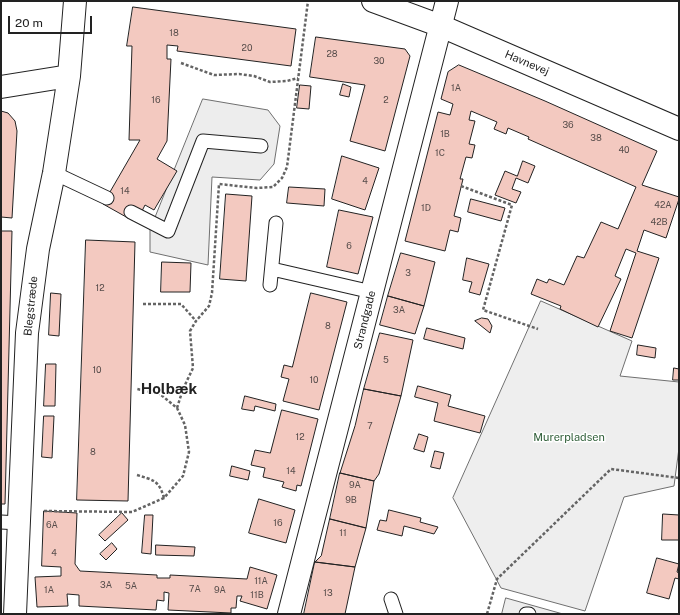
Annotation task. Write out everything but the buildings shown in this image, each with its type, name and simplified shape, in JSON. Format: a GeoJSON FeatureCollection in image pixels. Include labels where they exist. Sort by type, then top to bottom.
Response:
{"type":"FeatureCollection","features":[{"type":"Feature","properties":{"kind":"street","name":"Blegstræde"},"geometry":{"type":"LineString","coordinates":[[15,614],[13,518],[27,334],[38,249],[54,173],[69,76],[75,1]]}},
{"type":"Feature","properties":{"kind":"street","name":"Havnevej"},"geometry":{"type":"LineString","coordinates":[[373,1],[441,26],[679,129]]}},
{"type":"Feature","properties":{"kind":"street","name":"Strandgade"},"geometry":{"type":"LineString","coordinates":[[289,614],[447,1]]}},
{"type":"Feature","properties":{"kind":"street"},"geometry":{"type":"LineString","coordinates":[[1,87],[69,76]]}},
{"type":"Feature","properties":{"kind":"lane"},"geometry":{"type":"LineString","coordinates":[[131,212],[168,231],[203,141],[261,146]]}},
{"type":"Feature","properties":{"kind":"lane"},"geometry":{"type":"LineString","coordinates":[[54,173],[107,198]]}},
{"type":"Feature","properties":{"kind":"lane"},"geometry":{"type":"LineString","coordinates":[[270,284],[276,223]]}},
{"type":"Feature","properties":{"kind":"lane"},"geometry":{"type":"LineString","coordinates":[[272,269],[372,292]]}},
{"type":"Feature","properties":{"kind":"lane"},"geometry":{"type":"LineString","coordinates":[[391,599],[396,614]]}},
{"type":"Feature","properties":{"kind":"path"},"geometry":{"type":"LineString","coordinates":[[177,408],[183,389],[193,368],[190,331],[196,321],[209,306],[212,293],[218,184],[257,188],[273,187],[282,178],[287,167],[308,1]]}},
{"type":"Feature","properties":{"kind":"path"},"geometry":{"type":"LineString","coordinates":[[181,64],[214,75],[239,74],[254,76],[270,82],[287,81],[298,78]]}},
{"type":"Feature","properties":{"kind":"path"},"geometry":{"type":"LineString","coordinates":[[462,186],[512,205],[482,310],[538,329]]}},
{"type":"Feature","properties":{"kind":"path"},"geometry":{"type":"LineString","coordinates":[[144,304],[181,304],[196,321]]}},
{"type":"Feature","properties":{"kind":"path"},"geometry":{"type":"LineString","coordinates":[[13,518],[132,512],[164,498],[183,476],[189,452],[185,425],[177,408],[160,394],[137,389]]}},
{"type":"Feature","properties":{"kind":"path"},"geometry":{"type":"LineString","coordinates":[[487,614],[497,579],[611,469],[679,478]]}},
{"type":"Feature","properties":{"kind":"path"},"geometry":{"type":"LineString","coordinates":[[137,475],[154,480],[161,489],[164,498]]}},
{"type":"Feature","properties":{"kind":"green space","name":"Murerpladsen"},"geometry":{"type":"Polygon","coordinates":[[[541,301],[632,341],[620,376],[679,382],[679,448],[674,486],[624,497],[585,611],[501,588],[453,498],[541,301]]]}},
{"type":"Feature","properties":{"kind":"shaded area"},"geometry":{"type":"Polygon","coordinates":[[[203,99],[268,110],[280,126],[274,164],[260,180],[212,177],[208,265],[150,252],[150,230],[203,99]]]}},
{"type":"Feature","properties":{"kind":"shaded area"},"geometry":{"type":"Polygon","coordinates":[[[506,598],[563,614],[502,614],[506,598]]]}},
{"type":"Feature","properties":{"kind":"district","name":"Holbæk"},"geometry":{"type":"Point","coordinates":[169,389]}}]}
